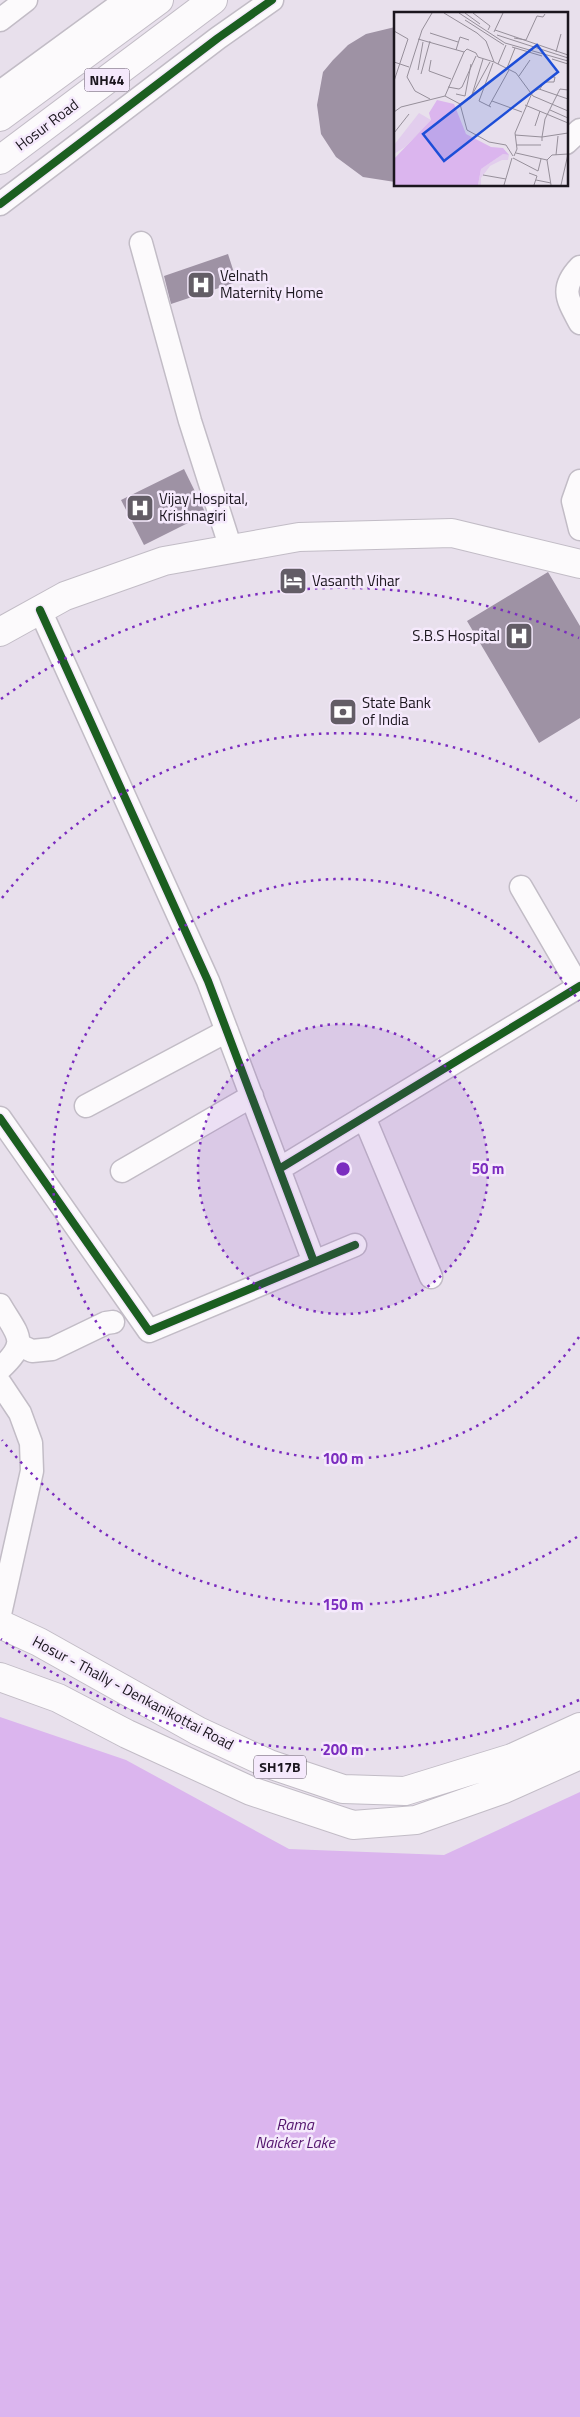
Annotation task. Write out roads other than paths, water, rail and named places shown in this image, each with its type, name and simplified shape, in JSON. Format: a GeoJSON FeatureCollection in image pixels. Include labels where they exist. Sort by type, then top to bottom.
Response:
{"type":"FeatureCollection","features":[{"type":"Feature","properties":{"kind":"main road","name":"NH44"},"geometry":{"type":"LineString","coordinates":[[0,117],[159,0]]}},
{"type":"Feature","properties":{"kind":"main road","name":"Hosur Road"},"geometry":{"type":"LineString","coordinates":[[0,160],[213,0]]}},
{"type":"Feature","properties":{"kind":"main road"},"geometry":{"type":"LineString","coordinates":[[0,632],[65,596],[164,561],[299,537],[452,533],[580,564]]}},
{"type":"Feature","properties":{"kind":"main road","name":"Hosur - Thally - Denkanikottai Road"},"geometry":{"type":"LineString","coordinates":[[0,1624],[40,1642],[198,1731],[269,1764],[343,1789],[405,1791],[512,1758],[580,1727]]}},
{"type":"Feature","properties":{"kind":"main road","name":"SH17B"},"geometry":{"type":"LineString","coordinates":[[0,1676],[58,1698],[127,1734],[250,1791],[353,1825],[416,1820],[504,1789],[580,1755]]}},
{"type":"Feature","properties":{"kind":"street"},"geometry":{"type":"LineString","coordinates":[[0,20],[26,0]]}},
{"type":"Feature","properties":{"kind":"street"},"geometry":{"type":"LineString","coordinates":[[0,92],[126,0]]}},
{"type":"Feature","properties":{"kind":"street"},"geometry":{"type":"LineString","coordinates":[[0,204],[127,110],[218,38],[272,0]]}},
{"type":"Feature","properties":{"kind":"street"},"geometry":{"type":"LineString","coordinates":[[568,141],[580,130]]}},
{"type":"Feature","properties":{"kind":"street"},"geometry":{"type":"LineString","coordinates":[[140,243],[190,422],[231,549]]}},
{"type":"Feature","properties":{"kind":"street"},"geometry":{"type":"LineString","coordinates":[[580,267],[572,275],[566,289],[567,298],[580,323]]}},
{"type":"Feature","properties":{"kind":"street"},"geometry":{"type":"LineString","coordinates":[[580,481],[573,501],[580,529]]}},
{"type":"Feature","properties":{"kind":"street"},"geometry":{"type":"LineString","coordinates":[[40,610],[192,942],[314,1262]]}},
{"type":"Feature","properties":{"kind":"street"},"geometry":{"type":"LineString","coordinates":[[279,1169],[580,986],[521,887]]}},
{"type":"Feature","properties":{"kind":"street"},"geometry":{"type":"LineString","coordinates":[[86,1106],[227,1031]]}},
{"type":"Feature","properties":{"kind":"street"},"geometry":{"type":"LineString","coordinates":[[122,1171],[252,1096]]}},
{"type":"Feature","properties":{"kind":"street"},"geometry":{"type":"LineString","coordinates":[[364,1117],[431,1277]]}},
{"type":"Feature","properties":{"kind":"street"},"geometry":{"type":"LineString","coordinates":[[0,1118],[149,1331],[355,1245]]}},
{"type":"Feature","properties":{"kind":"street"},"geometry":{"type":"LineString","coordinates":[[0,1305],[19,1337],[19,1345],[15,1354],[0,1369]]}},
{"type":"Feature","properties":{"kind":"street"},"geometry":{"type":"LineString","coordinates":[[19,1345],[32,1351],[47,1350],[106,1323],[113,1322]]}},
{"type":"Feature","properties":{"kind":"street"},"geometry":{"type":"LineString","coordinates":[[0,1383],[20,1413],[31,1443],[32,1471],[0,1614]]}},
{"type":"Feature","properties":{"kind":"water","name":"Rama Naicker Lake"},"geometry":{"type":"Polygon","coordinates":[[[0,1717],[126,1760],[289,1849],[444,1855],[580,1792],[580,2417],[0,2417],[0,1717]]]}},
{"type":"Feature","properties":{"kind":"place","name":"Velnath Maternity Home"},"geometry":{"type":"Point","coordinates":[201,285]}},
{"type":"Feature","properties":{"kind":"place","name":"Vijay Hospital, Krishnagiri"},"geometry":{"type":"Point","coordinates":[140,508]}},
{"type":"Feature","properties":{"kind":"place","name":"Vasanth Vihar"},"geometry":{"type":"Point","coordinates":[293,581]}},
{"type":"Feature","properties":{"kind":"place","name":"S.B.S Hospital"},"geometry":{"type":"Point","coordinates":[519,636]}},
{"type":"Feature","properties":{"kind":"place","name":"State Bank of India"},"geometry":{"type":"Point","coordinates":[343,712]}}]}
